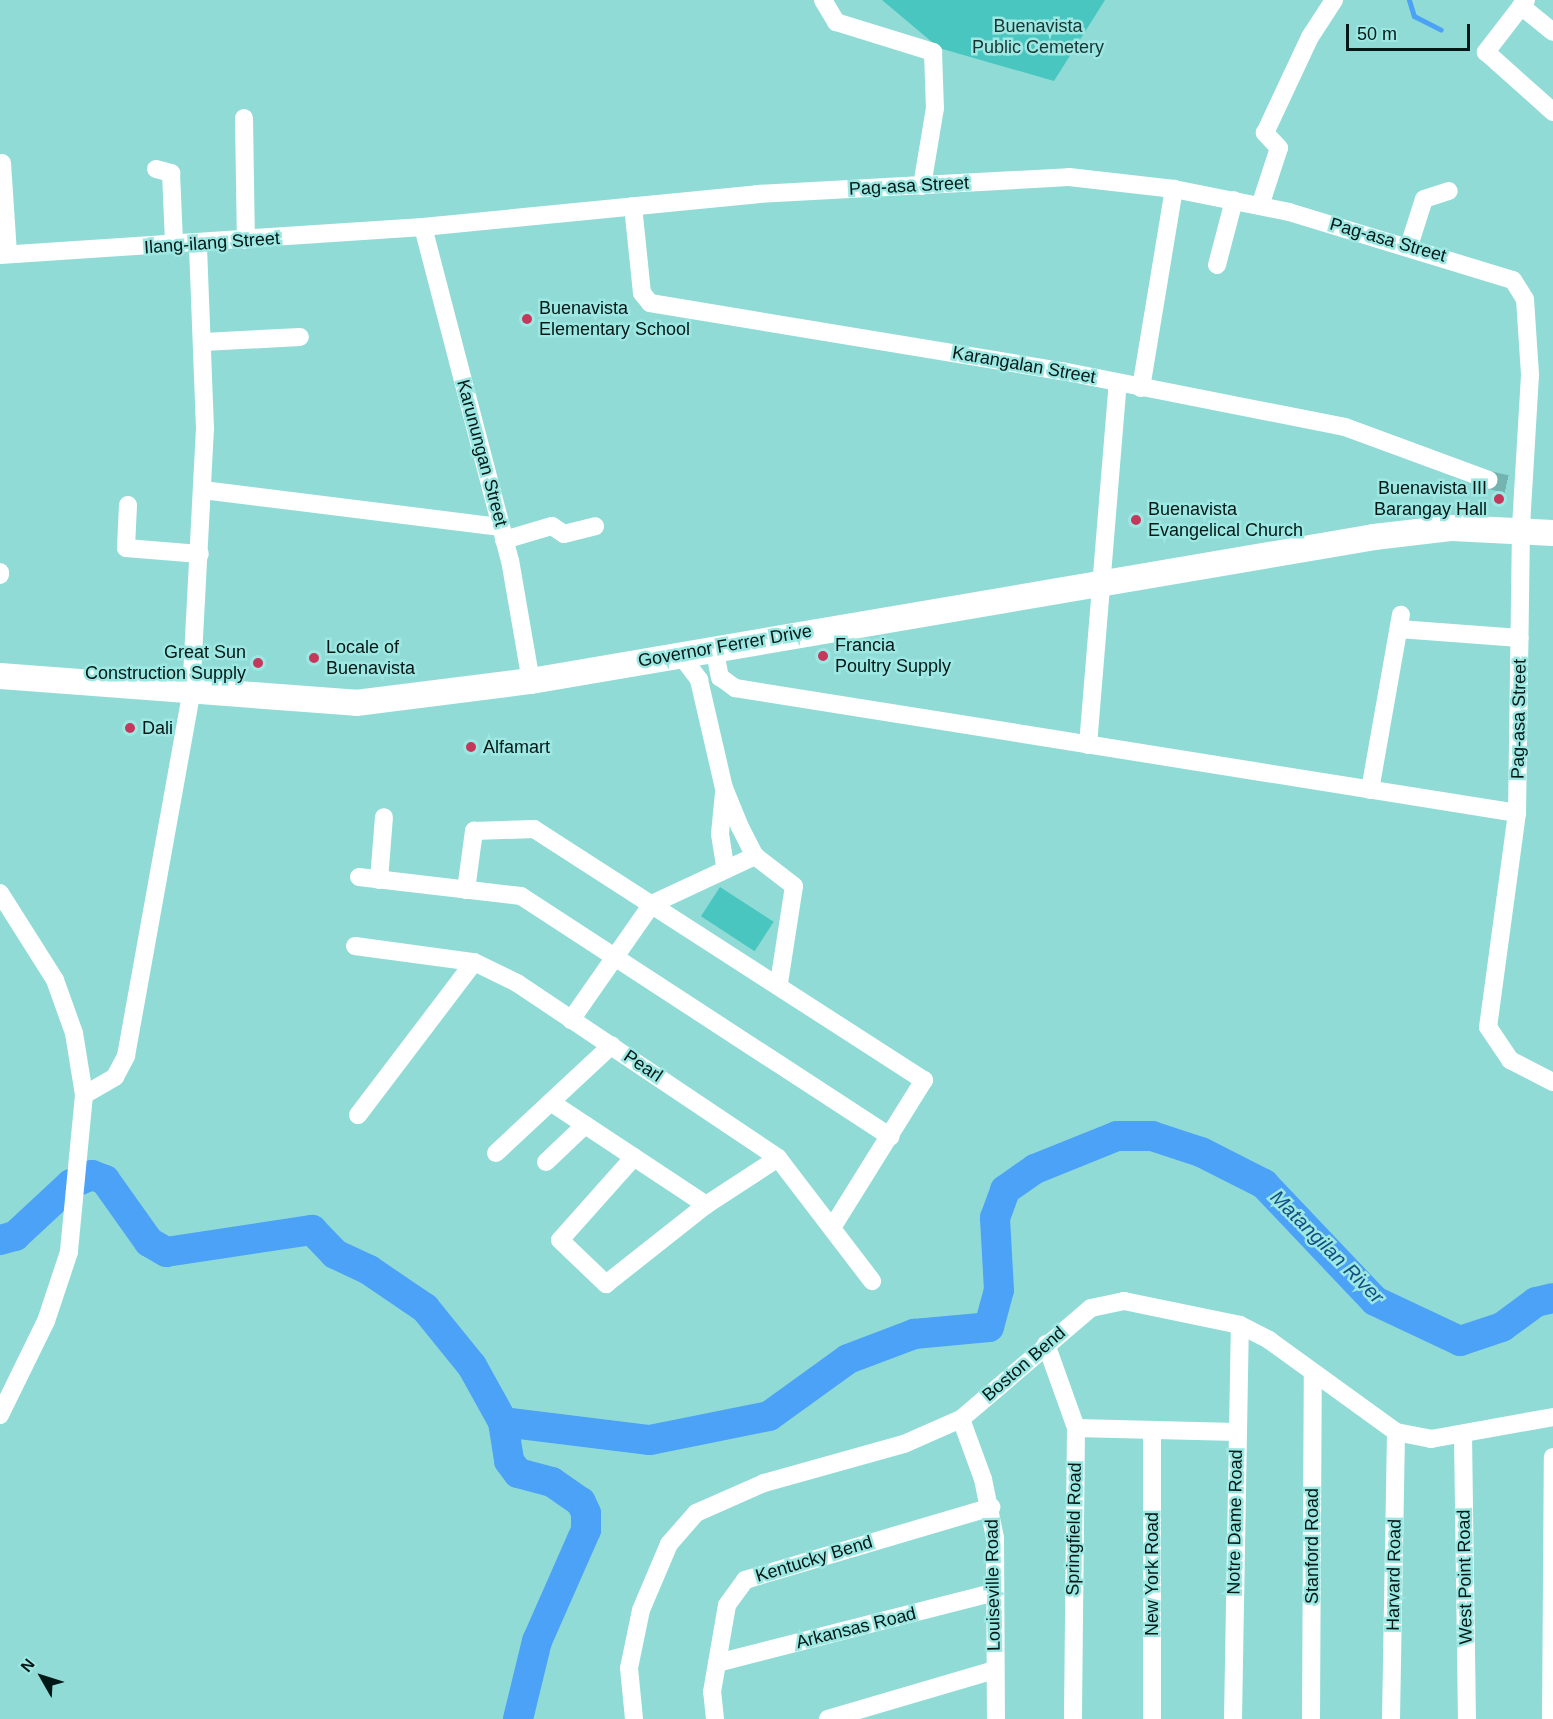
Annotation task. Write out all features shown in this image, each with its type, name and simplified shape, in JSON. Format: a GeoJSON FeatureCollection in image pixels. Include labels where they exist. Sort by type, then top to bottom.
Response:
{"type":"FeatureCollection","features":[{"type":"Feature","properties":{"kind":"main road","name":"Governor Ferrer Drive"},"geometry":{"type":"LineString","coordinates":[[0,676],[191,695],[356,703],[531,681],[714,647],[1374,537],[1521,528],[1553,533]]}},
{"type":"Feature","properties":{"kind":"street"},"geometry":{"type":"LineString","coordinates":[[823,0],[836,22],[933,52],[935,108],[922,186]]}},
{"type":"Feature","properties":{"kind":"street"},"geometry":{"type":"LineString","coordinates":[[1260,206],[1279,148],[1265,133],[1310,37],[1334,0]]}},
{"type":"Feature","properties":{"kind":"street"},"geometry":{"type":"LineString","coordinates":[[1553,32],[1523,3],[1486,52],[1553,112]]}},
{"type":"Feature","properties":{"kind":"street"},"geometry":{"type":"LineString","coordinates":[[244,118],[246,240]]}},
{"type":"Feature","properties":{"kind":"street"},"geometry":{"type":"LineString","coordinates":[[2,163],[4,254]]}},
{"type":"Feature","properties":{"kind":"street"},"geometry":{"type":"LineString","coordinates":[[156,169],[171,173],[174,243]]}},
{"type":"Feature","properties":{"kind":"street","name":"Pag-asa Street"},"geometry":{"type":"LineString","coordinates":[[423,227],[633,206],[1069,177],[1174,189],[1260,206],[1409,246],[1513,280],[1523,292],[1530,375],[1520,487],[1517,813],[1488,1027],[1510,1060],[1553,1082]]}},
{"type":"Feature","properties":{"kind":"street"},"geometry":{"type":"LineString","coordinates":[[1141,388],[1174,189]]}},
{"type":"Feature","properties":{"kind":"street"},"geometry":{"type":"LineString","coordinates":[[1409,246],[1424,199],[1449,191]]}},
{"type":"Feature","properties":{"kind":"street"},"geometry":{"type":"LineString","coordinates":[[1217,266],[1234,200]]}},
{"type":"Feature","properties":{"kind":"street","name":"Karangalan Street"},"geometry":{"type":"LineString","coordinates":[[633,206],[642,293],[650,303],[1118,383],[1346,427],[1489,480]]}},
{"type":"Feature","properties":{"kind":"street","name":"Ilang-ilang Street"},"geometry":{"type":"LineString","coordinates":[[4,254],[174,243],[198,244],[423,227]]}},
{"type":"Feature","properties":{"kind":"street","name":"Karunungan Street"},"geometry":{"type":"LineString","coordinates":[[423,227],[503,533],[531,681]]}},
{"type":"Feature","properties":{"kind":"street"},"geometry":{"type":"LineString","coordinates":[[84,1095],[115,1077],[126,1056],[191,695],[203,489],[204,342],[198,244]]}},
{"type":"Feature","properties":{"kind":"street"},"geometry":{"type":"LineString","coordinates":[[204,342],[300,337]]}},
{"type":"Feature","properties":{"kind":"street"},"geometry":{"type":"LineString","coordinates":[[1088,745],[1099,584],[1118,383]]}},
{"type":"Feature","properties":{"kind":"street"},"geometry":{"type":"LineString","coordinates":[[203,489],[503,533],[552,526],[564,534],[595,526]]}},
{"type":"Feature","properties":{"kind":"street"},"geometry":{"type":"LineString","coordinates":[[128,505],[126,548],[200,554]]}},
{"type":"Feature","properties":{"kind":"street"},"geometry":{"type":"LineString","coordinates":[[1370,790],[1400,622],[1520,638]]}},
{"type":"Feature","properties":{"kind":"street"},"geometry":{"type":"LineString","coordinates":[[714,647],[720,677],[735,688],[1517,813]]}},
{"type":"Feature","properties":{"kind":"street"},"geometry":{"type":"LineString","coordinates":[[679,653],[699,680],[724,788],[754,856],[794,886],[779,983]]}},
{"type":"Feature","properties":{"kind":"street"},"geometry":{"type":"LineString","coordinates":[[724,788],[720,834],[726,870]]}},
{"type":"Feature","properties":{"kind":"street"},"geometry":{"type":"LineString","coordinates":[[379,880],[384,817]]}},
{"type":"Feature","properties":{"kind":"street"},"geometry":{"type":"LineString","coordinates":[[466,890],[474,831],[534,829],[779,983],[924,1080],[832,1226]]}},
{"type":"Feature","properties":{"kind":"street"},"geometry":{"type":"LineString","coordinates":[[571,1020],[613,955],[652,904],[754,856]]}},
{"type":"Feature","properties":{"kind":"street"},"geometry":{"type":"LineString","coordinates":[[359,877],[521,896],[890,1137]]}},
{"type":"Feature","properties":{"kind":"street"},"geometry":{"type":"LineString","coordinates":[[0,893],[55,980],[74,1033],[84,1095],[71,1240],[46,1322],[0,1414]]}},
{"type":"Feature","properties":{"kind":"street","name":"Pearl"},"geometry":{"type":"LineString","coordinates":[[355,946],[474,962],[612,1045],[778,1158],[872,1281]]}},
{"type":"Feature","properties":{"kind":"street"},"geometry":{"type":"LineString","coordinates":[[358,1114],[474,962]]}},
{"type":"Feature","properties":{"kind":"street"},"geometry":{"type":"LineString","coordinates":[[496,1153],[552,1104],[612,1045]]}},
{"type":"Feature","properties":{"kind":"street"},"geometry":{"type":"LineString","coordinates":[[552,1104],[706,1205]]}},
{"type":"Feature","properties":{"kind":"street"},"geometry":{"type":"LineString","coordinates":[[546,1162],[585,1125]]}},
{"type":"Feature","properties":{"kind":"street"},"geometry":{"type":"LineString","coordinates":[[634,1157],[560,1240],[606,1284],[706,1205],[778,1158]]}},
{"type":"Feature","properties":{"kind":"street","name":"Boston Bend"},"geometry":{"type":"LineString","coordinates":[[634,1719],[629,1668],[641,1610],[663,1553],[696,1513],[729,1496],[904,1444],[962,1419],[1046,1344],[1091,1308],[1124,1301],[1240,1325],[1396,1432],[1431,1439],[1553,1417]]}},
{"type":"Feature","properties":{"kind":"street","name":"Notre Dame Road"},"geometry":{"type":"LineString","coordinates":[[1233,1719],[1236,1432],[1240,1325]]}},
{"type":"Feature","properties":{"kind":"street","name":"Springfield Road"},"geometry":{"type":"LineString","coordinates":[[1046,1344],[1076,1428],[1073,1719]]}},
{"type":"Feature","properties":{"kind":"street","name":"Stanford Road"},"geometry":{"type":"LineString","coordinates":[[1311,1719],[1313,1373]]}},
{"type":"Feature","properties":{"kind":"street","name":"Louiseville Road"},"geometry":{"type":"LineString","coordinates":[[962,1419],[991,1507],[995,1592],[996,1719]]}},
{"type":"Feature","properties":{"kind":"street"},"geometry":{"type":"LineString","coordinates":[[1076,1428],[1236,1432]]}},
{"type":"Feature","properties":{"kind":"street","name":"New York Road"},"geometry":{"type":"LineString","coordinates":[[1152,1430],[1152,1719]]}},
{"type":"Feature","properties":{"kind":"street","name":"Harvard Road"},"geometry":{"type":"LineString","coordinates":[[1391,1719],[1396,1432]]}},
{"type":"Feature","properties":{"kind":"street","name":"West Point Road"},"geometry":{"type":"LineString","coordinates":[[1463,1435],[1467,1719]]}},
{"type":"Feature","properties":{"kind":"street"},"geometry":{"type":"LineString","coordinates":[[1551,1719],[1553,1457]]}},
{"type":"Feature","properties":{"kind":"street","name":"Kentucky Bend"},"geometry":{"type":"LineString","coordinates":[[715,1719],[712,1692],[727,1605],[745,1580],[991,1507]]}},
{"type":"Feature","properties":{"kind":"street","name":"Arkansas Road"},"geometry":{"type":"LineString","coordinates":[[717,1663],[995,1592]]}},
{"type":"Feature","properties":{"kind":"street"},"geometry":{"type":"LineString","coordinates":[[828,1719],[995,1670]]}},
{"type":"Feature","properties":{"kind":"green space","name":"Buenavista Public Cemetery"},"geometry":{"type":"Polygon","coordinates":[[[882,0],[1105,0],[1054,81],[939,48],[882,0]]]}},
{"type":"Feature","properties":{"kind":"green space"},"geometry":{"type":"Polygon","coordinates":[[[720,887],[774,922],[755,951],[701,916],[720,887]]]}},
{"type":"Feature","properties":{"kind":"waterway"},"geometry":{"type":"LineString","coordinates":[[1409,0],[1414,16],[1441,30]]}},
{"type":"Feature","properties":{"kind":"waterway","name":"Matangilan River"},"geometry":{"type":"LineString","coordinates":[[0,1240],[15,1236],[71,1184],[92,1175],[105,1180],[149,1242],[166,1252],[312,1230],[335,1254],[369,1270],[425,1308],[472,1366],[503,1422],[650,1440],[769,1416],[848,1359],[914,1334],[989,1327],[999,1290],[995,1218],[1005,1190],[1035,1169],[1117,1136],[1152,1136],[1201,1152],[1264,1184],[1375,1301],[1460,1341],[1502,1327],[1536,1302],[1553,1298]]}},
{"type":"Feature","properties":{"kind":"waterway"},"geometry":{"type":"LineString","coordinates":[[503,1422],[509,1461],[518,1473],[552,1482],[581,1502],[586,1513],[586,1530],[537,1641],[518,1719]]}},
{"type":"Feature","properties":{"kind":"tunnel"},"geometry":{"type":"LineString","coordinates":[[1489,480],[1515,486]]}},
{"type":"Feature","properties":{"kind":"place","name":"Buenavista Elementary School"},"geometry":{"type":"Point","coordinates":[527,319]}},
{"type":"Feature","properties":{"kind":"place","name":"Buenavista III Barangay Hall"},"geometry":{"type":"Point","coordinates":[1499,499]}},
{"type":"Feature","properties":{"kind":"place","name":"Buenavista Evangelical Church"},"geometry":{"type":"Point","coordinates":[1136,520]}},
{"type":"Feature","properties":{"kind":"place","name":"Francia Poultry Supply"},"geometry":{"type":"Point","coordinates":[823,656]}},
{"type":"Feature","properties":{"kind":"place","name":"Locale of Buenavista"},"geometry":{"type":"Point","coordinates":[314,658]}},
{"type":"Feature","properties":{"kind":"place","name":"Great Sun Construction Supply"},"geometry":{"type":"Point","coordinates":[258,663]}},
{"type":"Feature","properties":{"kind":"place","name":"Dali"},"geometry":{"type":"Point","coordinates":[130,728]}},
{"type":"Feature","properties":{"kind":"place","name":"Alfamart"},"geometry":{"type":"Point","coordinates":[471,747]}}]}
